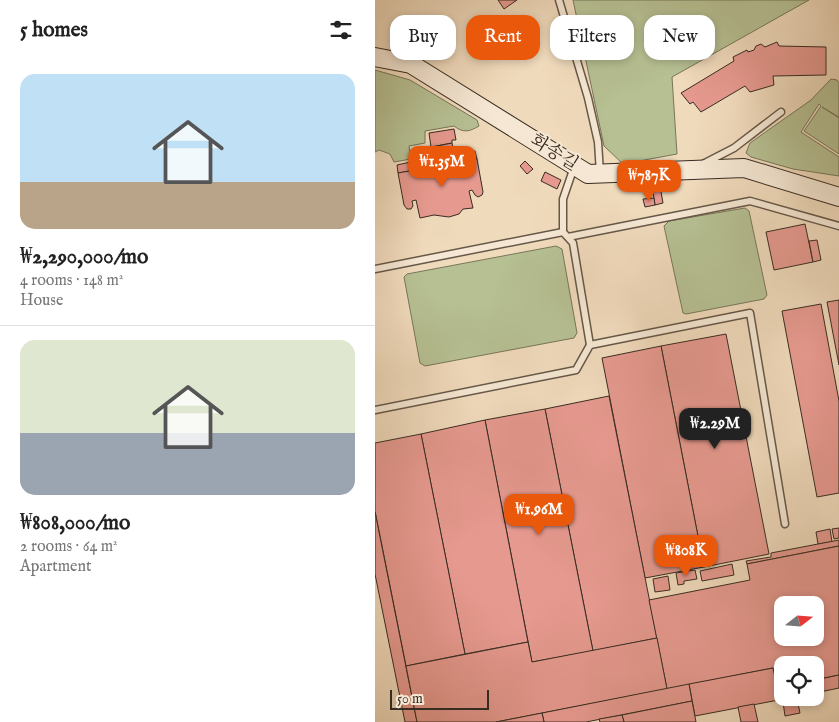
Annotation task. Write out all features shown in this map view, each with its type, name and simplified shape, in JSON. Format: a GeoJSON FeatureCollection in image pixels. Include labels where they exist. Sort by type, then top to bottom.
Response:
{"type":"FeatureCollection","features":[{"type":"Feature","properties":{"kind":"street","name":"화송길"},"geometry":{"type":"LineString","coordinates":[[375,57],[411,64],[588,174],[744,168],[839,197]]}},
{"type":"Feature","properties":{"kind":"lane"},"geometry":{"type":"LineString","coordinates":[[559,0],[588,98],[598,142],[600,174]]}},
{"type":"Feature","properties":{"kind":"lane"},"geometry":{"type":"LineString","coordinates":[[691,170],[734,148],[781,112]]}},
{"type":"Feature","properties":{"kind":"lane"},"geometry":{"type":"LineString","coordinates":[[375,410],[576,370],[591,345],[573,243],[565,234],[563,199],[575,166]]}},
{"type":"Feature","properties":{"kind":"lane"},"geometry":{"type":"LineString","coordinates":[[375,270],[749,201],[839,226]]}},
{"type":"Feature","properties":{"kind":"lane"},"geometry":{"type":"LineString","coordinates":[[591,345],[750,313],[785,524]]}},
{"type":"Feature","properties":{"kind":"green space"},"geometry":{"type":"Polygon","coordinates":[[[573,0],[809,0],[715,53],[715,15],[644,15],[644,60],[702,60],[672,77],[677,154],[623,164],[604,146],[586,60],[634,60],[634,15],[576,15],[573,0]]]}},
{"type":"Feature","properties":{"kind":"green space"},"geometry":{"type":"Polygon","coordinates":[[[375,70],[410,80],[477,120],[479,126],[466,131],[454,126],[425,131],[425,143],[409,146],[411,159],[394,162],[390,154],[379,150],[375,152],[375,70]]]}},
{"type":"Feature","properties":{"kind":"green space"},"geometry":{"type":"Polygon","coordinates":[[[831,79],[837,80],[839,83],[839,117],[822,107],[839,118],[839,154],[804,131],[821,106],[819,104],[801,132],[839,157],[839,176],[793,169],[751,157],[746,153],[750,143],[811,100],[831,79]]]}},
{"type":"Feature","properties":{"kind":"green space"},"geometry":{"type":"Polygon","coordinates":[[[745,208],[749,211],[767,295],[764,299],[683,313],[664,226],[669,221],[745,208]]]}},
{"type":"Feature","properties":{"kind":"green space"},"geometry":{"type":"Polygon","coordinates":[[[556,246],[562,249],[577,333],[574,338],[425,366],[420,363],[404,277],[407,274],[556,246]]]}},
{"type":"Feature","properties":{"kind":"building"},"geometry":{"type":"Polygon","coordinates":[[[498,0],[517,0],[504,9],[498,0]]]}},
{"type":"Feature","properties":{"kind":"building"},"geometry":{"type":"Polygon","coordinates":[[[777,42],[779,46],[826,47],[826,75],[773,76],[774,85],[750,92],[745,86],[701,112],[693,102],[690,104],[681,93],[734,61],[733,57],[747,50],[748,52],[754,50],[756,46],[761,44],[765,47],[777,42]]]}},
{"type":"Feature","properties":{"kind":"building"},"geometry":{"type":"Polygon","coordinates":[[[454,129],[456,140],[452,140],[452,143],[431,147],[429,133],[454,129]]]}},
{"type":"Feature","properties":{"kind":"building"},"geometry":{"type":"Polygon","coordinates":[[[452,143],[454,155],[475,151],[477,159],[398,173],[397,165],[415,161],[413,151],[452,143]]]}},
{"type":"Feature","properties":{"kind":"building"},"geometry":{"type":"Polygon","coordinates":[[[477,159],[483,192],[478,197],[472,190],[469,191],[473,208],[463,209],[459,214],[449,217],[434,215],[420,218],[416,200],[412,201],[413,206],[411,209],[407,209],[404,205],[398,173],[477,159]]]}},
{"type":"Feature","properties":{"kind":"building"},"geometry":{"type":"Polygon","coordinates":[[[525,161],[533,169],[527,174],[520,166],[525,161]]]}},
{"type":"Feature","properties":{"kind":"building"},"geometry":{"type":"Polygon","coordinates":[[[545,172],[561,180],[557,189],[541,181],[545,172]]]}},
{"type":"Feature","properties":{"kind":"building"},"geometry":{"type":"Polygon","coordinates":[[[660,186],[663,203],[655,205],[652,187],[660,186]]]}},
{"type":"Feature","properties":{"kind":"building"},"geometry":{"type":"Polygon","coordinates":[[[654,198],[655,205],[645,207],[643,199],[654,198]]]}},
{"type":"Feature","properties":{"kind":"building"},"geometry":{"type":"Polygon","coordinates":[[[805,224],[813,262],[774,270],[766,232],[805,224]]]}},
{"type":"Feature","properties":{"kind":"building"},"geometry":{"type":"Polygon","coordinates":[[[817,240],[821,260],[813,262],[809,241],[817,240]]]}},
{"type":"Feature","properties":{"kind":"building"},"geometry":{"type":"Polygon","coordinates":[[[839,300],[839,365],[827,302],[839,300]]]}},
{"type":"Feature","properties":{"kind":"building"},"geometry":{"type":"Polygon","coordinates":[[[821,304],[839,401],[839,493],[817,497],[782,311],[821,304]]]}},
{"type":"Feature","properties":{"kind":"building"},"geometry":{"type":"Polygon","coordinates":[[[726,334],[769,554],[704,567],[661,346],[726,334]]]}},
{"type":"Feature","properties":{"kind":"building"},"geometry":{"type":"Polygon","coordinates":[[[661,346],[704,567],[645,578],[602,358],[661,346]]]}},
{"type":"Feature","properties":{"kind":"building"},"geometry":{"type":"Polygon","coordinates":[[[609,396],[657,638],[593,651],[545,409],[609,396]]]}},
{"type":"Feature","properties":{"kind":"building"},"geometry":{"type":"Polygon","coordinates":[[[545,409],[593,651],[532,662],[485,420],[545,409]]]}},
{"type":"Feature","properties":{"kind":"building"},"geometry":{"type":"Polygon","coordinates":[[[485,420],[528,642],[465,654],[421,434],[485,420]]]}},
{"type":"Feature","properties":{"kind":"building"},"geometry":{"type":"Polygon","coordinates":[[[421,434],[465,654],[406,666],[375,511],[375,443],[421,434]]]}},
{"type":"Feature","properties":{"kind":"building"},"geometry":{"type":"Polygon","coordinates":[[[375,512],[417,722],[405,722],[375,574],[375,512]]]}},
{"type":"Feature","properties":{"kind":"building"},"geometry":{"type":"Polygon","coordinates":[[[839,528],[839,538],[834,539],[832,529],[839,528]]]}},
{"type":"Feature","properties":{"kind":"building"},"geometry":{"type":"Polygon","coordinates":[[[830,529],[832,542],[818,544],[816,532],[830,529]]]}},
{"type":"Feature","properties":{"kind":"building"},"geometry":{"type":"Polygon","coordinates":[[[839,540],[839,546],[747,564],[746,561],[771,557],[771,553],[839,540]]]}},
{"type":"Feature","properties":{"kind":"building"},"geometry":{"type":"Polygon","coordinates":[[[839,546],[839,675],[824,678],[824,656],[774,656],[774,673],[773,668],[667,689],[649,600],[750,580],[747,564],[839,546]]]}},
{"type":"Feature","properties":{"kind":"building"},"geometry":{"type":"Polygon","coordinates":[[[732,564],[734,575],[702,581],[700,571],[732,564]]]}},
{"type":"Feature","properties":{"kind":"building"},"geometry":{"type":"Polygon","coordinates":[[[695,570],[697,579],[684,581],[684,584],[678,585],[676,573],[695,570]]]}},
{"type":"Feature","properties":{"kind":"building"},"geometry":{"type":"Polygon","coordinates":[[[668,576],[670,590],[655,592],[653,579],[668,576]]]}},
{"type":"Feature","properties":{"kind":"building"},"geometry":{"type":"Polygon","coordinates":[[[657,638],[667,689],[496,722],[417,722],[406,666],[528,642],[532,662],[657,638]]]}},
{"type":"Feature","properties":{"kind":"building"},"geometry":{"type":"Polygon","coordinates":[[[773,668],[774,701],[695,716],[689,684],[773,668]]]}},
{"type":"Feature","properties":{"kind":"building"},"geometry":{"type":"Polygon","coordinates":[[[839,675],[839,688],[824,691],[824,678],[839,675]]]}},
{"type":"Feature","properties":{"kind":"building"},"geometry":{"type":"Polygon","coordinates":[[[689,684],[692,701],[586,722],[544,722],[542,713],[689,684]]]}},
{"type":"Feature","properties":{"kind":"building"},"geometry":{"type":"Polygon","coordinates":[[[692,701],[696,722],[624,722],[622,715],[692,701]]]}},
{"type":"Feature","properties":{"kind":"building"},"geometry":{"type":"Polygon","coordinates":[[[754,704],[758,722],[741,722],[738,707],[754,704]]]}},
{"type":"Feature","properties":{"kind":"building"},"geometry":{"type":"Polygon","coordinates":[[[784,706],[798,706],[800,713],[785,716],[784,706]]]}},
{"type":"Feature","properties":{"kind":"building"},"geometry":{"type":"Polygon","coordinates":[[[542,713],[544,722],[496,722],[542,713]]]}},
{"type":"Feature","properties":{"kind":"building"},"geometry":{"type":"Polygon","coordinates":[[[622,715],[624,722],[600,722],[599,719],[622,715]]]}}]}
